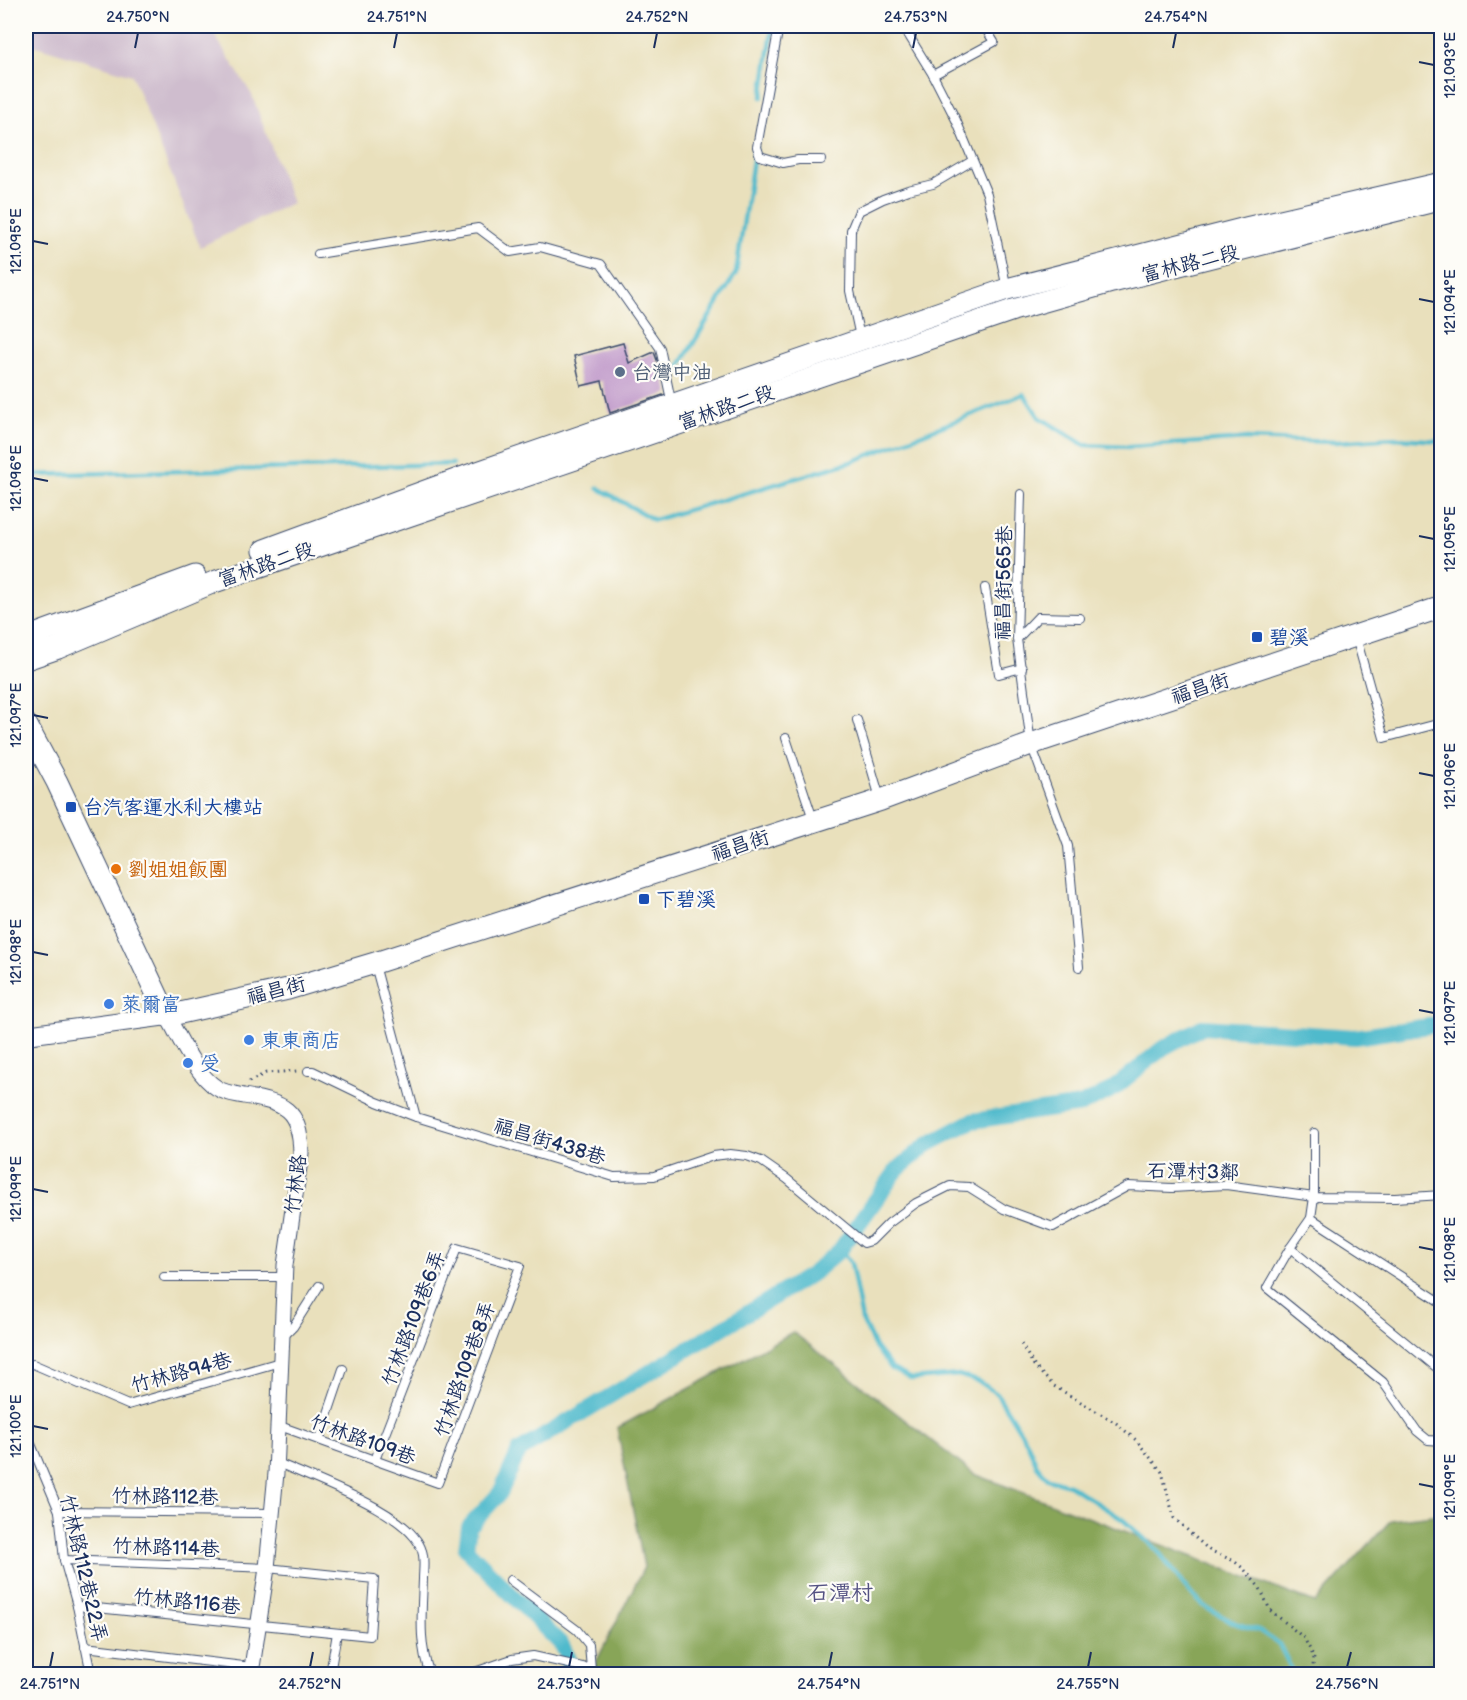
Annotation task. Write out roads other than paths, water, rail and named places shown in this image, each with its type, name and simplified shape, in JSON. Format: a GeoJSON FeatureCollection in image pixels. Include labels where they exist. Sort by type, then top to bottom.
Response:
{"type":"FeatureCollection","features":[{"type":"Feature","properties":{"kind":"main road","name":"富林路二段"},"geometry":{"type":"LineString","coordinates":[[26,659],[58,648],[214,582],[675,414],[1013,310],[1163,259],[1442,183]]}},
{"type":"Feature","properties":{"kind":"main road","name":"富林路二段"},"geometry":{"type":"LineString","coordinates":[[675,414],[861,340],[1007,289],[1163,259],[1442,199]]}},
{"type":"Feature","properties":{"kind":"main road","name":"富林路二段"},"geometry":{"type":"LineString","coordinates":[[26,638],[469,475],[597,441]]}},
{"type":"Feature","properties":{"kind":"main road","name":"福昌街"},"geometry":{"type":"LineString","coordinates":[[167,1016],[288,988],[375,963],[881,800],[1031,744],[1442,607]]}},
{"type":"Feature","properties":{"kind":"main road","name":"竹林路"},"geometry":{"type":"LineString","coordinates":[[26,724],[57,782],[167,1016]]}},
{"type":"Feature","properties":{"kind":"street","name":"福昌街"},"geometry":{"type":"LineString","coordinates":[[26,1035],[167,1016]]}},
{"type":"Feature","properties":{"kind":"street","name":"竹林路"},"geometry":{"type":"LineString","coordinates":[[167,1016],[200,1072],[215,1087],[228,1093],[275,1103],[287,1108],[294,1118],[300,1136],[301,1153],[284,1277],[276,1468],[267,1568],[251,1671]]}},
{"type":"Feature","properties":{"kind":"lane"},"geometry":{"type":"LineString","coordinates":[[778,26],[757,147],[760,156],[783,163],[798,160],[822,160]]}},
{"type":"Feature","properties":{"kind":"lane"},"geometry":{"type":"LineString","coordinates":[[903,26],[933,75],[956,120],[987,194],[1013,310]]}},
{"type":"Feature","properties":{"kind":"lane"},"geometry":{"type":"LineString","coordinates":[[933,75],[994,42],[984,26]]}},
{"type":"Feature","properties":{"kind":"lane"},"geometry":{"type":"LineString","coordinates":[[861,340],[850,291],[852,230],[860,211],[883,199],[933,184],[972,160]]}},
{"type":"Feature","properties":{"kind":"lane"},"geometry":{"type":"LineString","coordinates":[[318,254],[478,228],[510,252],[540,247],[601,264],[660,348],[675,414]]}},
{"type":"Feature","properties":{"kind":"lane","name":"福昌街565巷"},"geometry":{"type":"LineString","coordinates":[[1021,494],[1017,639],[1031,744],[1068,846],[1079,967]]}},
{"type":"Feature","properties":{"kind":"lane"},"geometry":{"type":"LineString","coordinates":[[985,588],[999,674],[1022,668]]}},
{"type":"Feature","properties":{"kind":"lane"},"geometry":{"type":"LineString","coordinates":[[1017,639],[1038,617],[1080,618]]}},
{"type":"Feature","properties":{"kind":"lane"},"geometry":{"type":"LineString","coordinates":[[1356,635],[1384,738],[1437,724]]}},
{"type":"Feature","properties":{"kind":"lane"},"geometry":{"type":"LineString","coordinates":[[857,720],[881,800]]}},
{"type":"Feature","properties":{"kind":"lane"},"geometry":{"type":"LineString","coordinates":[[786,738],[813,821]]}},
{"type":"Feature","properties":{"kind":"lane"},"geometry":{"type":"LineString","coordinates":[[375,963],[416,1117]]}},
{"type":"Feature","properties":{"kind":"lane","name":"福昌街438巷"},"geometry":{"type":"LineString","coordinates":[[308,1071],[313,1071],[377,1102],[416,1117],[614,1178],[654,1176],[713,1156],[730,1154],[747,1156],[761,1161],[816,1204]]}},
{"type":"Feature","properties":{"kind":"lane"},"geometry":{"type":"LineString","coordinates":[[1314,1133],[1314,1197],[1311,1218],[1290,1248],[1267,1288],[1383,1382],[1422,1436],[1428,1440],[1442,1441]]}},
{"type":"Feature","properties":{"kind":"lane","name":"石潭村3鄰"},"geometry":{"type":"LineString","coordinates":[[816,1204],[864,1243],[871,1241],[916,1203],[950,1186],[969,1187],[1004,1209],[1053,1227],[1128,1186],[1172,1188],[1226,1185],[1314,1197],[1395,1198],[1442,1195]]}},
{"type":"Feature","properties":{"kind":"lane"},"geometry":{"type":"LineString","coordinates":[[1311,1218],[1442,1303]]}},
{"type":"Feature","properties":{"kind":"lane","name":"竹林路109巷6弄"},"geometry":{"type":"LineString","coordinates":[[375,1460],[457,1248],[520,1266]]}},
{"type":"Feature","properties":{"kind":"lane"},"geometry":{"type":"LineString","coordinates":[[1290,1248],[1442,1372]]}},
{"type":"Feature","properties":{"kind":"lane","name":"竹林路109巷8弄"},"geometry":{"type":"LineString","coordinates":[[438,1483],[520,1266]]}},
{"type":"Feature","properties":{"kind":"lane"},"geometry":{"type":"LineString","coordinates":[[164,1277],[284,1277]]}},
{"type":"Feature","properties":{"kind":"lane"},"geometry":{"type":"LineString","coordinates":[[281,1340],[293,1327],[319,1286]]}},
{"type":"Feature","properties":{"kind":"lane","name":"竹林路94巷"},"geometry":{"type":"LineString","coordinates":[[26,1366],[33,1364],[128,1405],[280,1362]]}},
{"type":"Feature","properties":{"kind":"lane"},"geometry":{"type":"LineString","coordinates":[[319,1440],[343,1369]]}},
{"type":"Feature","properties":{"kind":"lane","name":"竹林路109巷"},"geometry":{"type":"LineString","coordinates":[[277,1425],[438,1483]]}},
{"type":"Feature","properties":{"kind":"lane","name":"竹林路112巷22弄"},"geometry":{"type":"LineString","coordinates":[[28,1437],[59,1511],[64,1560],[91,1674]]}},
{"type":"Feature","properties":{"kind":"lane"},"geometry":{"type":"LineString","coordinates":[[276,1468],[372,1506],[398,1520],[414,1535],[423,1552],[421,1634],[425,1661],[430,1674]]}},
{"type":"Feature","properties":{"kind":"lane","name":"竹林路112巷"},"geometry":{"type":"LineString","coordinates":[[59,1511],[272,1513]]}},
{"type":"Feature","properties":{"kind":"lane","name":"竹林路114巷"},"geometry":{"type":"LineString","coordinates":[[64,1560],[267,1568],[374,1579],[370,1636],[337,1633]]}},
{"type":"Feature","properties":{"kind":"lane"},"geometry":{"type":"LineString","coordinates":[[469,1674],[512,1659],[533,1656],[593,1671],[589,1645],[577,1629],[510,1580]]}},
{"type":"Feature","properties":{"kind":"lane","name":"竹林路116巷"},"geometry":{"type":"LineString","coordinates":[[76,1606],[337,1633]]}},
{"type":"Feature","properties":{"kind":"lane"},"geometry":{"type":"LineString","coordinates":[[330,1674],[337,1633]]}},
{"type":"Feature","properties":{"kind":"lane"},"geometry":{"type":"LineString","coordinates":[[85,1647],[251,1671]]}},
{"type":"Feature","properties":{"kind":"waterway"},"geometry":{"type":"LineString","coordinates":[[762,97],[773,26]]}},
{"type":"Feature","properties":{"kind":"waterway"},"geometry":{"type":"LineString","coordinates":[[676,372],[736,273],[755,147]]}},
{"type":"Feature","properties":{"kind":"waterway"},"geometry":{"type":"LineString","coordinates":[[598,488],[654,520],[851,462],[1024,394],[1039,417],[1084,445],[1129,447],[1246,439],[1336,442],[1395,438],[1442,441]]}},
{"type":"Feature","properties":{"kind":"waterway"},"geometry":{"type":"LineString","coordinates":[[26,475],[453,464]]}},
{"type":"Feature","properties":{"kind":"waterway"},"geometry":{"type":"LineString","coordinates":[[571,1674],[568,1658],[562,1645],[466,1549],[469,1527],[500,1493],[519,1451],[812,1274],[840,1250],[897,1170],[927,1145],[972,1121],[1081,1105],[1113,1089],[1163,1048],[1202,1027],[1355,1037],[1442,1024]]}},
{"type":"Feature","properties":{"kind":"waterway"},"geometry":{"type":"LineString","coordinates":[[840,1250],[851,1263],[862,1320],[875,1347],[892,1369],[912,1379],[959,1375],[980,1382],[997,1394],[1027,1442],[1037,1466],[1048,1479],[1069,1485],[1122,1519],[1157,1550],[1191,1594],[1208,1609],[1237,1624],[1258,1630],[1279,1644],[1294,1674]]}},
{"type":"Feature","properties":{"kind":"place","name":"台灣中油"},"geometry":{"type":"Point","coordinates":[620,372]}},
{"type":"Feature","properties":{"kind":"place","name":"碧溪"},"geometry":{"type":"Point","coordinates":[1257,637]}},
{"type":"Feature","properties":{"kind":"place","name":"台汽客運水利大樓站"},"geometry":{"type":"Point","coordinates":[71,807]}},
{"type":"Feature","properties":{"kind":"place","name":"劉姐姐飯團"},"geometry":{"type":"Point","coordinates":[116,869]}},
{"type":"Feature","properties":{"kind":"place","name":"下碧溪"},"geometry":{"type":"Point","coordinates":[644,899]}},
{"type":"Feature","properties":{"kind":"place","name":"萊爾富"},"geometry":{"type":"Point","coordinates":[109,1004]}},
{"type":"Feature","properties":{"kind":"place","name":"東東商店"},"geometry":{"type":"Point","coordinates":[249,1040]}},
{"type":"Feature","properties":{"kind":"place","name":"受"},"geometry":{"type":"Point","coordinates":[188,1063]}},
{"type":"Feature","properties":{"kind":"district","name":"石潭村"},"geometry":{"type":"Point","coordinates":[840,1592]}}]}
